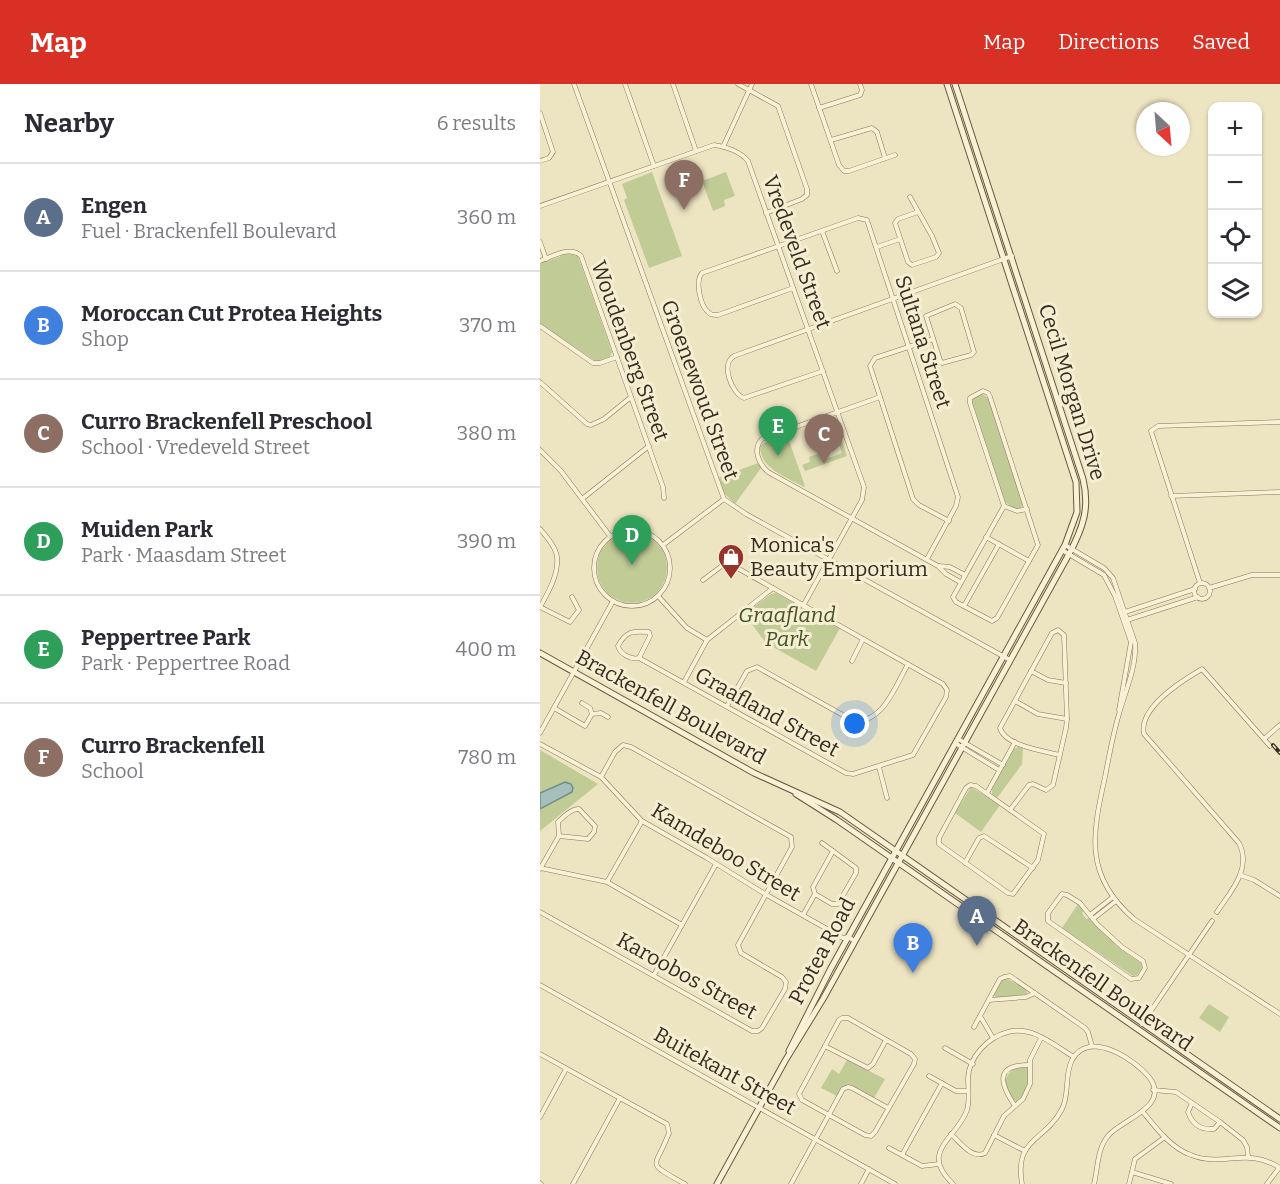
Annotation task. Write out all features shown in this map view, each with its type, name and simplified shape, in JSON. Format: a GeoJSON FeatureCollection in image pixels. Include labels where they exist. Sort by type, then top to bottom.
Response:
{"type":"FeatureCollection","features":[{"type":"Feature","properties":{"kind":"street","name":"Groenewoud Street"},"geometry":{"type":"LineString","coordinates":[[574,84],[724,499],[746,514],[1010,660]]}},
{"type":"Feature","properties":{"kind":"street"},"geometry":{"type":"LineString","coordinates":[[625,84],[654,166]]}},
{"type":"Feature","properties":{"kind":"street"},"geometry":{"type":"LineString","coordinates":[[672,84],[696,151]]}},
{"type":"Feature","properties":{"kind":"street"},"geometry":{"type":"LineString","coordinates":[[738,84],[777,106],[807,189],[807,195],[802,199],[766,213]]}},
{"type":"Feature","properties":{"kind":"street"},"geometry":{"type":"LineString","coordinates":[[540,206],[714,144],[723,147],[752,84]]}},
{"type":"Feature","properties":{"kind":"street"},"geometry":{"type":"LineString","coordinates":[[811,84],[843,171],[895,155]]}},
{"type":"Feature","properties":{"kind":"street"},"geometry":{"type":"LineString","coordinates":[[819,108],[860,94],[862,90],[860,84]]}},
{"type":"Feature","properties":{"kind":"street","name":"Cecil Morgan Drive"},"geometry":{"type":"LineString","coordinates":[[897,850],[1064,547],[1074,524],[1078,497],[1076,482],[947,84]]}},
{"type":"Feature","properties":{"kind":"street","name":"Cecil Morgan Drive"},"geometry":{"type":"LineString","coordinates":[[902,854],[1071,551],[1084,520],[1087,504],[1085,486],[955,84]]}},
{"type":"Feature","properties":{"kind":"street"},"geometry":{"type":"LineString","coordinates":[[540,113],[553,152],[549,158],[540,161]]}},
{"type":"Feature","properties":{"kind":"street"},"geometry":{"type":"LineString","coordinates":[[831,140],[872,128],[877,132],[885,158]]}},
{"type":"Feature","properties":{"kind":"street","name":"Vredeveld Street"},"geometry":{"type":"LineString","coordinates":[[723,147],[748,161],[864,488],[862,500],[804,606]]}},
{"type":"Feature","properties":{"kind":"street"},"geometry":{"type":"LineString","coordinates":[[910,197],[932,236],[938,252],[938,255],[912,265],[908,262],[895,224],[896,221],[918,212]]}},
{"type":"Feature","properties":{"kind":"street","name":"Sultana Street"},"geometry":{"type":"LineString","coordinates":[[793,288],[718,315],[706,310],[697,285],[702,273],[863,218],[868,221],[958,497],[949,521],[927,560]]}},
{"type":"Feature","properties":{"kind":"street"},"geometry":{"type":"LineString","coordinates":[[822,231],[837,271]]}},
{"type":"Feature","properties":{"kind":"street"},"geometry":{"type":"LineString","coordinates":[[877,247],[900,239]]}},
{"type":"Feature","properties":{"kind":"street"},"geometry":{"type":"LineString","coordinates":[[540,242],[546,259]]}},
{"type":"Feature","properties":{"kind":"street","name":"Woudenberg Street"},"geometry":{"type":"LineString","coordinates":[[540,261],[569,251],[579,254],[663,487],[664,498]]}},
{"type":"Feature","properties":{"kind":"street"},"geometry":{"type":"LineString","coordinates":[[823,371],[748,398],[742,398],[735,392],[727,368],[729,358],[1012,256]]}},
{"type":"Feature","properties":{"kind":"street"},"geometry":{"type":"LineString","coordinates":[[957,304],[961,308],[974,352],[971,355],[942,363],[933,339],[926,319],[927,315],[957,304]]}},
{"type":"Feature","properties":{"kind":"street"},"geometry":{"type":"LineString","coordinates":[[540,326],[593,363],[617,357]]}},
{"type":"Feature","properties":{"kind":"street"},"geometry":{"type":"LineString","coordinates":[[933,339],[872,361],[870,367],[914,499],[919,505],[949,521]]}},
{"type":"Feature","properties":{"kind":"street"},"geometry":{"type":"LineString","coordinates":[[540,382],[587,424],[591,425],[604,419],[631,397]]}},
{"type":"Feature","properties":{"kind":"street"},"geometry":{"type":"LineString","coordinates":[[983,391],[990,397],[1027,509],[1038,545],[996,620],[989,621],[956,602],[954,597],[960,582],[1004,506],[970,403],[970,398],[983,391]]}},
{"type":"Feature","properties":{"kind":"street"},"geometry":{"type":"LineString","coordinates":[[880,397],[762,439],[756,449],[761,464],[766,470],[938,566],[960,582]]}},
{"type":"Feature","properties":{"kind":"street"},"geometry":{"type":"LineString","coordinates":[[1200,583],[1151,432],[1156,427],[1280,422]]}},
{"type":"Feature","properties":{"kind":"street"},"geometry":{"type":"LineString","coordinates":[[582,499],[648,446]]}},
{"type":"Feature","properties":{"kind":"street"},"geometry":{"type":"LineString","coordinates":[[540,450],[561,471],[610,536]]}},
{"type":"Feature","properties":{"kind":"street"},"geometry":{"type":"LineString","coordinates":[[1171,496],[1280,492]]}},
{"type":"Feature","properties":{"kind":"street"},"geometry":{"type":"LineString","coordinates":[[663,545],[724,499]]}},
{"type":"Feature","properties":{"kind":"street"},"geometry":{"type":"LineString","coordinates":[[1004,506],[1017,511],[1027,509]]}},
{"type":"Feature","properties":{"kind":"street"},"geometry":{"type":"LineString","coordinates":[[540,529],[550,542],[557,557],[549,591],[540,607],[570,622],[579,610],[572,597]]}},
{"type":"Feature","properties":{"kind":"street"},"geometry":{"type":"LineString","coordinates":[[628,529],[638,530],[656,538],[663,545],[671,567],[667,583],[658,596],[641,605],[631,606],[613,601],[602,592],[594,573],[597,552],[610,536],[628,529]]}},
{"type":"Feature","properties":{"kind":"street"},"geometry":{"type":"LineString","coordinates":[[986,537],[1029,561]]}},
{"type":"Feature","properties":{"kind":"street"},"geometry":{"type":"LineString","coordinates":[[964,606],[999,544]]}},
{"type":"Feature","properties":{"kind":"street"},"geometry":{"type":"LineString","coordinates":[[1064,547],[1108,572],[1115,583],[1126,620],[1131,648],[1095,829],[1099,871],[1114,899],[1134,919],[1280,1014]]}},
{"type":"Feature","properties":{"kind":"street","name":"Graafland Street"},"geometry":{"type":"LineString","coordinates":[[639,658],[650,636],[647,631],[628,633],[624,636],[618,646],[620,652],[631,658],[639,658],[684,682],[846,774],[879,767],[914,755],[947,695],[943,684],[727,564],[703,580]]}},
{"type":"Feature","properties":{"kind":"street"},"geometry":{"type":"LineString","coordinates":[[938,566],[950,567],[964,575]]}},
{"type":"Feature","properties":{"kind":"street"},"geometry":{"type":"LineString","coordinates":[[1209,588],[1252,574],[1280,575]]}},
{"type":"Feature","properties":{"kind":"street"},"geometry":{"type":"LineString","coordinates":[[1123,613],[1195,588],[1200,583]]}},
{"type":"Feature","properties":{"kind":"street"},"geometry":{"type":"LineString","coordinates":[[1200,583],[1204,583],[1209,588]]}},
{"type":"Feature","properties":{"kind":"street"},"geometry":{"type":"LineString","coordinates":[[684,682],[707,640],[768,594],[772,588]]}},
{"type":"Feature","properties":{"kind":"street"},"geometry":{"type":"LineString","coordinates":[[1195,588],[1197,597]]}},
{"type":"Feature","properties":{"kind":"street"},"geometry":{"type":"LineString","coordinates":[[1126,620],[1197,597],[1204,598],[1208,596],[1209,588]]}},
{"type":"Feature","properties":{"kind":"street"},"geometry":{"type":"LineString","coordinates":[[658,596],[687,628],[707,640]]}},
{"type":"Feature","properties":{"kind":"street"},"geometry":{"type":"LineString","coordinates":[[540,733],[613,601]]}},
{"type":"Feature","properties":{"kind":"street"},"geometry":{"type":"LineString","coordinates":[[1010,810],[1029,785],[1034,784],[1046,790],[1053,787],[1060,755],[1067,719],[1064,635],[1060,630],[1053,631],[1000,728],[1003,735],[1015,742],[1060,755]]}},
{"type":"Feature","properties":{"kind":"street"},"geometry":{"type":"LineString","coordinates":[[852,661],[863,639]]}},
{"type":"Feature","properties":{"kind":"street","name":"Brackenfell Boulevard"},"geometry":{"type":"LineString","coordinates":[[540,653],[747,768],[840,812],[1280,1119]]}},
{"type":"Feature","properties":{"kind":"street"},"geometry":{"type":"LineString","coordinates":[[727,706],[747,671],[757,667],[850,719],[860,720],[879,714],[908,664]]}},
{"type":"Feature","properties":{"kind":"street"},"geometry":{"type":"LineString","coordinates":[[1217,912],[1240,875],[1244,856],[1239,843],[1144,734],[1147,717],[1177,684],[1202,669],[1270,746]]}},
{"type":"Feature","properties":{"kind":"street"},"geometry":{"type":"LineString","coordinates":[[1031,671],[1053,682],[1066,683]]}},
{"type":"Feature","properties":{"kind":"street"},"geometry":{"type":"LineString","coordinates":[[1014,701],[1038,714],[1067,719]]}},
{"type":"Feature","properties":{"kind":"street"},"geometry":{"type":"LineString","coordinates":[[554,708],[585,726],[592,714],[590,708],[582,703]]}},
{"type":"Feature","properties":{"kind":"street"},"geometry":{"type":"LineString","coordinates":[[592,714],[601,713],[608,717]]}},
{"type":"Feature","properties":{"kind":"street"},"geometry":{"type":"LineString","coordinates":[[1264,739],[1280,725]]}},
{"type":"Feature","properties":{"kind":"street"},"geometry":{"type":"LineString","coordinates":[[957,741],[999,771]]}},
{"type":"Feature","properties":{"kind":"street"},"geometry":{"type":"LineString","coordinates":[[987,793],[1015,742]]}},
{"type":"Feature","properties":{"kind":"street","name":"Kamdeboo Street"},"geometry":{"type":"LineString","coordinates":[[540,744],[601,777],[642,821],[854,944]]}},
{"type":"Feature","properties":{"kind":"street"},"geometry":{"type":"LineString","coordinates":[[601,777],[616,749],[623,745],[631,747],[789,836],[792,840],[792,847],[765,894]]}},
{"type":"Feature","properties":{"kind":"street"},"geometry":{"type":"LineString","coordinates":[[963,745],[1003,765]]}},
{"type":"Feature","properties":{"kind":"street"},"geometry":{"type":"LineString","coordinates":[[980,759],[983,753]]}},
{"type":"Feature","properties":{"kind":"street"},"geometry":{"type":"LineString","coordinates":[[879,767],[888,798]]}},
{"type":"Feature","properties":{"kind":"street"},"geometry":{"type":"LineString","coordinates":[[976,786],[1010,810],[1044,834],[1039,858],[1017,892],[1011,894],[941,847],[938,840],[967,787],[976,786]]}},
{"type":"Feature","properties":{"kind":"street","name":"Brackenfell Boulevard"},"geometry":{"type":"LineString","coordinates":[[787,788],[893,858],[1280,1128]]}},
{"type":"Feature","properties":{"kind":"street"},"geometry":{"type":"LineString","coordinates":[[559,836],[588,839],[594,832],[595,826],[580,810],[575,809],[558,822],[559,836],[540,869],[607,882],[682,925]]}},
{"type":"Feature","properties":{"kind":"street"},"geometry":{"type":"LineString","coordinates":[[607,882],[642,821]]}},
{"type":"Feature","properties":{"kind":"street"},"geometry":{"type":"LineString","coordinates":[[965,863],[978,840],[984,836],[1033,868]]}},
{"type":"Feature","properties":{"kind":"street"},"geometry":{"type":"LineString","coordinates":[[822,843],[855,866],[856,873],[838,904],[832,904],[815,894],[813,887],[833,851]]}},
{"type":"Feature","properties":{"kind":"street","name":"Protea Road"},"geometry":{"type":"LineString","coordinates":[[717,1184],[784,1061],[845,939],[897,850]]}},
{"type":"Feature","properties":{"kind":"street","name":"Protea Road"},"geometry":{"type":"LineString","coordinates":[[784,1061],[796,1046],[902,854]]}},
{"type":"Feature","properties":{"kind":"street"},"geometry":{"type":"LineString","coordinates":[[653,975],[716,864]]}},
{"type":"Feature","properties":{"kind":"street"},"geometry":{"type":"LineString","coordinates":[[1240,875],[1254,880],[1280,896]]}},
{"type":"Feature","properties":{"kind":"street","name":"Karoobos Street"},"geometry":{"type":"LineString","coordinates":[[540,912],[752,1031],[760,1030],[785,989],[786,982],[782,977],[741,953],[738,945],[765,894]]}},
{"type":"Feature","properties":{"kind":"street"},"geometry":{"type":"LineString","coordinates":[[803,915],[815,894]]}},
{"type":"Feature","properties":{"kind":"street"},"geometry":{"type":"LineString","coordinates":[[1064,894],[1080,903],[1091,917],[1119,944],[1144,963],[1145,968],[1139,978],[1131,979],[1049,922],[1046,917],[1058,897],[1064,894]]}},
{"type":"Feature","properties":{"kind":"street"},"geometry":{"type":"LineString","coordinates":[[1091,917],[1114,899]]}},
{"type":"Feature","properties":{"kind":"street"},"geometry":{"type":"LineString","coordinates":[[1138,1030],[1212,921]]}},
{"type":"Feature","properties":{"kind":"street"},"geometry":{"type":"LineString","coordinates":[[974,1027],[1000,979],[1006,976],[1011,977],[1086,1029],[1092,1046]]}},
{"type":"Feature","properties":{"kind":"street","name":"Buitekant Street"},"geometry":{"type":"LineString","coordinates":[[541,987],[895,1184]]}},
{"type":"Feature","properties":{"kind":"street"},"geometry":{"type":"LineString","coordinates":[[988,1000],[1026,997],[1035,993]]}},
{"type":"Feature","properties":{"kind":"street"},"geometry":{"type":"LineString","coordinates":[[980,1016],[993,1038]]}},
{"type":"Feature","properties":{"kind":"street"},"geometry":{"type":"LineString","coordinates":[[844,1017],[911,1054],[915,1060],[871,1136],[866,1136],[802,1100],[799,1094],[825,1046],[839,1020],[844,1017]]}},
{"type":"Feature","properties":{"kind":"street"},"geometry":{"type":"LineString","coordinates":[[953,1184],[943,1173],[939,1164],[940,1150],[964,1119],[968,1106],[968,1076],[982,1047],[1005,1032],[1017,1030],[1030,1032],[1074,1058]]}},
{"type":"Feature","properties":{"kind":"street"},"geometry":{"type":"LineString","coordinates":[[951,1134],[972,1153],[978,1155],[986,1151],[1004,1116],[1022,1101],[1030,1084],[1029,1065],[1041,1038]]}},
{"type":"Feature","properties":{"kind":"street"},"geometry":{"type":"LineString","coordinates":[[825,1046],[868,1068],[873,1064],[886,1040]]}},
{"type":"Feature","properties":{"kind":"street"},"geometry":{"type":"LineString","coordinates":[[1022,1184],[1020,1166],[1025,1151],[1036,1136],[1051,1124],[1063,1107],[1067,1096],[1067,1074],[1074,1058],[1092,1046],[1110,1048],[1133,1064],[1150,1078],[1153,1090],[1150,1103],[1143,1112],[1119,1125],[1107,1136],[1101,1149],[1094,1184]]}},
{"type":"Feature","properties":{"kind":"street"},"geometry":{"type":"LineString","coordinates":[[945,1048],[973,1064]]}},
{"type":"Feature","properties":{"kind":"street"},"geometry":{"type":"LineString","coordinates":[[540,1054],[668,1127],[669,1135],[656,1159],[656,1165],[659,1170],[684,1184]]}},
{"type":"Feature","properties":{"kind":"street"},"geometry":{"type":"LineString","coordinates":[[1016,1106],[1004,1089],[1003,1078],[1009,1069],[1017,1065],[1029,1065]]}},
{"type":"Feature","properties":{"kind":"street"},"geometry":{"type":"LineString","coordinates":[[540,1117],[566,1069]]}},
{"type":"Feature","properties":{"kind":"street"},"geometry":{"type":"LineString","coordinates":[[929,1076],[956,1091],[968,1091]]}},
{"type":"Feature","properties":{"kind":"street"},"geometry":{"type":"LineString","coordinates":[[902,1155],[942,1083]]}},
{"type":"Feature","properties":{"kind":"street"},"geometry":{"type":"LineString","coordinates":[[791,1184],[843,1089],[848,1087],[888,1108]]}},
{"type":"Feature","properties":{"kind":"street"},"geometry":{"type":"LineString","coordinates":[[1153,1090],[1174,1091],[1220,1122],[1243,1140],[1248,1156]]}},
{"type":"Feature","properties":{"kind":"street"},"geometry":{"type":"LineString","coordinates":[[573,1184],[620,1098]]}},
{"type":"Feature","properties":{"kind":"street"},"geometry":{"type":"LineString","coordinates":[[1192,1103],[1188,1112],[1194,1122],[1207,1130],[1214,1129],[1220,1122]]}},
{"type":"Feature","properties":{"kind":"street"},"geometry":{"type":"LineString","coordinates":[[1143,1112],[1176,1148],[1200,1158],[1214,1160],[1248,1156],[1262,1159],[1280,1168],[1267,1184]]}},
{"type":"Feature","properties":{"kind":"street"},"geometry":{"type":"LineString","coordinates":[[994,1135],[1025,1151]]}},
{"type":"Feature","properties":{"kind":"street"},"geometry":{"type":"LineString","coordinates":[[1129,1184],[1136,1158],[1165,1137]]}},
{"type":"Feature","properties":{"kind":"street"},"geometry":{"type":"LineString","coordinates":[[889,1148],[922,1166],[939,1164]]}},
{"type":"Feature","properties":{"kind":"street"},"geometry":{"type":"LineString","coordinates":[[861,1184],[869,1169]]}},
{"type":"Feature","properties":{"kind":"street"},"geometry":{"type":"LineString","coordinates":[[1131,1172],[1171,1184]]}},
{"type":"Feature","properties":{"kind":"green space"},"geometry":{"type":"Polygon","coordinates":[[[652,172],[682,256],[649,268],[624,200],[627,198],[622,184],[652,172]]]}},
{"type":"Feature","properties":{"kind":"green space"},"geometry":{"type":"Polygon","coordinates":[[[726,172],[735,196],[724,200],[725,206],[713,211],[702,181],[726,172]]]}},
{"type":"Feature","properties":{"kind":"green space"},"geometry":{"type":"Polygon","coordinates":[[[569,253],[578,256],[612,352],[610,357],[599,361],[594,360],[540,324],[540,264],[569,253]]]}},
{"type":"Feature","properties":{"kind":"green space"},"geometry":{"type":"Polygon","coordinates":[[[982,394],[988,398],[1023,503],[1021,508],[1015,509],[1005,502],[972,402],[974,397],[982,394]]]}},
{"type":"Feature","properties":{"kind":"green space"},"geometry":{"type":"Polygon","coordinates":[[[839,432],[847,456],[805,471],[802,465],[810,462],[809,457],[823,452],[826,459],[842,453],[835,434],[839,432]]]}},
{"type":"Feature","properties":{"kind":"green space"},"geometry":{"type":"Polygon","coordinates":[[[787,435],[804,487],[769,466],[761,454],[760,446],[764,443],[787,435]]]}},
{"type":"Feature","properties":{"kind":"green space"},"geometry":{"type":"Polygon","coordinates":[[[758,463],[761,468],[735,504],[724,493],[718,478],[758,463]]]}},
{"type":"Feature","properties":{"kind":"green space"},"geometry":{"type":"Polygon","coordinates":[[[625,533],[639,533],[652,539],[661,548],[667,561],[665,581],[657,593],[639,603],[625,603],[612,597],[603,588],[597,575],[597,561],[603,548],[612,539],[625,533]]]}},
{"type":"Feature","properties":{"kind":"green space","name":"Graafland Park"},"geometry":{"type":"Polygon","coordinates":[[[776,593],[840,628],[816,671],[766,643],[744,614],[771,594],[776,593]]]}},
{"type":"Feature","properties":{"kind":"green space"},"geometry":{"type":"Polygon","coordinates":[[[1023,748],[1022,764],[997,798],[992,794],[992,789],[1014,749],[1023,748]]]}},
{"type":"Feature","properties":{"kind":"green space"},"geometry":{"type":"Polygon","coordinates":[[[540,750],[598,784],[540,831],[540,750]]]}},
{"type":"Feature","properties":{"kind":"green space"},"geometry":{"type":"Polygon","coordinates":[[[971,787],[1000,805],[981,832],[955,813],[971,787]]]}},
{"type":"Feature","properties":{"kind":"green space"},"geometry":{"type":"Polygon","coordinates":[[[1078,904],[1084,911],[1082,913],[1086,919],[1089,918],[1119,948],[1141,963],[1142,968],[1137,975],[1133,976],[1062,928],[1078,904]]]}},
{"type":"Feature","properties":{"kind":"green space"},"geometry":{"type":"Polygon","coordinates":[[[1006,978],[1026,989],[1027,994],[996,998],[994,995],[1002,980],[1006,978]]]}},
{"type":"Feature","properties":{"kind":"green space"},"geometry":{"type":"Polygon","coordinates":[[[1209,1004],[1229,1017],[1220,1032],[1199,1018],[1209,1004]]]}},
{"type":"Feature","properties":{"kind":"green space"},"geometry":{"type":"Polygon","coordinates":[[[847,1060],[885,1079],[874,1098],[853,1086],[844,1087],[837,1096],[821,1088],[832,1069],[839,1074],[847,1060]]]}},
{"type":"Feature","properties":{"kind":"green space"},"geometry":{"type":"Polygon","coordinates":[[[1018,1067],[1027,1068],[1028,1078],[1025,1091],[1017,1102],[1008,1093],[1005,1084],[1008,1075],[1018,1067]]]}},
{"type":"Feature","properties":{"kind":"water"},"geometry":{"type":"Polygon","coordinates":[[[565,782],[571,784],[572,792],[540,809],[540,793],[565,782]]]}},
{"type":"Feature","properties":{"kind":"railway"},"geometry":{"type":"LineString","coordinates":[[1273,745],[1280,753]]}},
{"type":"Feature","properties":{"kind":"place","name":"Curro Brackenfell"},"geometry":{"type":"Point","coordinates":[684,210]}},
{"type":"Feature","properties":{"kind":"place","name":"Peppertree Park"},"geometry":{"type":"Point","coordinates":[778,456]}},
{"type":"Feature","properties":{"kind":"place","name":"Curro Brackenfell Preschool"},"geometry":{"type":"Point","coordinates":[824,464]}},
{"type":"Feature","properties":{"kind":"place","name":"Muiden Park"},"geometry":{"type":"Point","coordinates":[632,565]}},
{"type":"Feature","properties":{"kind":"place","name":"Monica's Beauty Emporium"},"geometry":{"type":"Point","coordinates":[731,580]}},
{"type":"Feature","properties":{"kind":"place","name":"Engen"},"geometry":{"type":"Point","coordinates":[977,946]}},
{"type":"Feature","properties":{"kind":"place","name":"Moroccan Cut Protea Heights"},"geometry":{"type":"Point","coordinates":[913,973]}}]}
